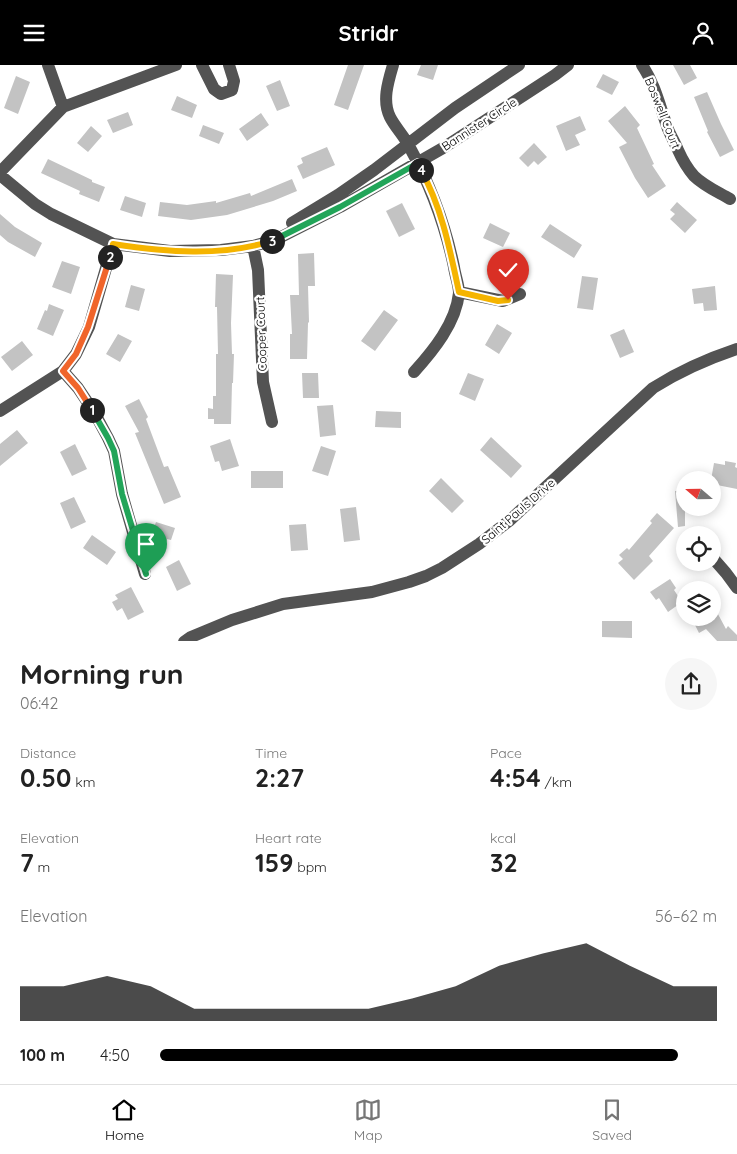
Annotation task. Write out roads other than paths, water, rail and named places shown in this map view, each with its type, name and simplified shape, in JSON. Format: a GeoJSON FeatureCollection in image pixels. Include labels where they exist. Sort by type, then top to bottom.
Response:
{"type":"FeatureCollection","features":[{"type":"Feature","properties":{"kind":"street"},"geometry":{"type":"LineString","coordinates":[[48,65],[63,107]]}},
{"type":"Feature","properties":{"kind":"street"},"geometry":{"type":"LineString","coordinates":[[0,173],[63,107],[176,65]]}},
{"type":"Feature","properties":{"kind":"street"},"geometry":{"type":"LineString","coordinates":[[202,65],[214,89],[221,94],[232,90],[234,81],[229,65]]}},
{"type":"Feature","properties":{"kind":"street"},"geometry":{"type":"LineString","coordinates":[[393,65],[387,87],[387,107],[390,117],[409,145],[427,180],[448,240],[459,292],[452,316],[444,333],[433,350],[414,372]]}},
{"type":"Feature","properties":{"kind":"street","name":"Bannister Circle"},"geometry":{"type":"LineString","coordinates":[[254,247],[278,230],[338,195],[409,145],[455,108],[519,65]]}},
{"type":"Feature","properties":{"kind":"street","name":"Bannister Circle"},"geometry":{"type":"LineString","coordinates":[[0,173],[35,204],[51,214],[113,244],[170,251],[254,247],[275,240],[340,207],[418,163],[473,129],[568,65]]}},
{"type":"Feature","properties":{"kind":"street","name":"Boswell Court"},"geometry":{"type":"LineString","coordinates":[[642,65],[654,87],[669,131],[682,158],[694,176],[730,199]]}},
{"type":"Feature","properties":{"kind":"street"},"geometry":{"type":"LineString","coordinates":[[0,411],[63,371],[76,354],[88,327],[113,244]]}},
{"type":"Feature","properties":{"kind":"street","name":"Cooper Court"},"geometry":{"type":"LineString","coordinates":[[254,247],[258,270],[263,382],[272,422]]}},
{"type":"Feature","properties":{"kind":"street"},"geometry":{"type":"LineString","coordinates":[[459,292],[503,301],[520,294]]}},
{"type":"Feature","properties":{"kind":"street","name":"Saint Pauls Drive"},"geometry":{"type":"LineString","coordinates":[[184,641],[232,620],[274,607],[372,592],[417,579],[442,568],[479,544],[509,521],[653,388],[690,367],[737,349]]}},
{"type":"Feature","properties":{"kind":"street"},"geometry":{"type":"LineString","coordinates":[[63,371],[78,388],[114,451],[122,494],[146,574]]}},
{"type":"Feature","properties":{"kind":"street"},"geometry":{"type":"LineString","coordinates":[[721,567],[737,588]]}}]}
